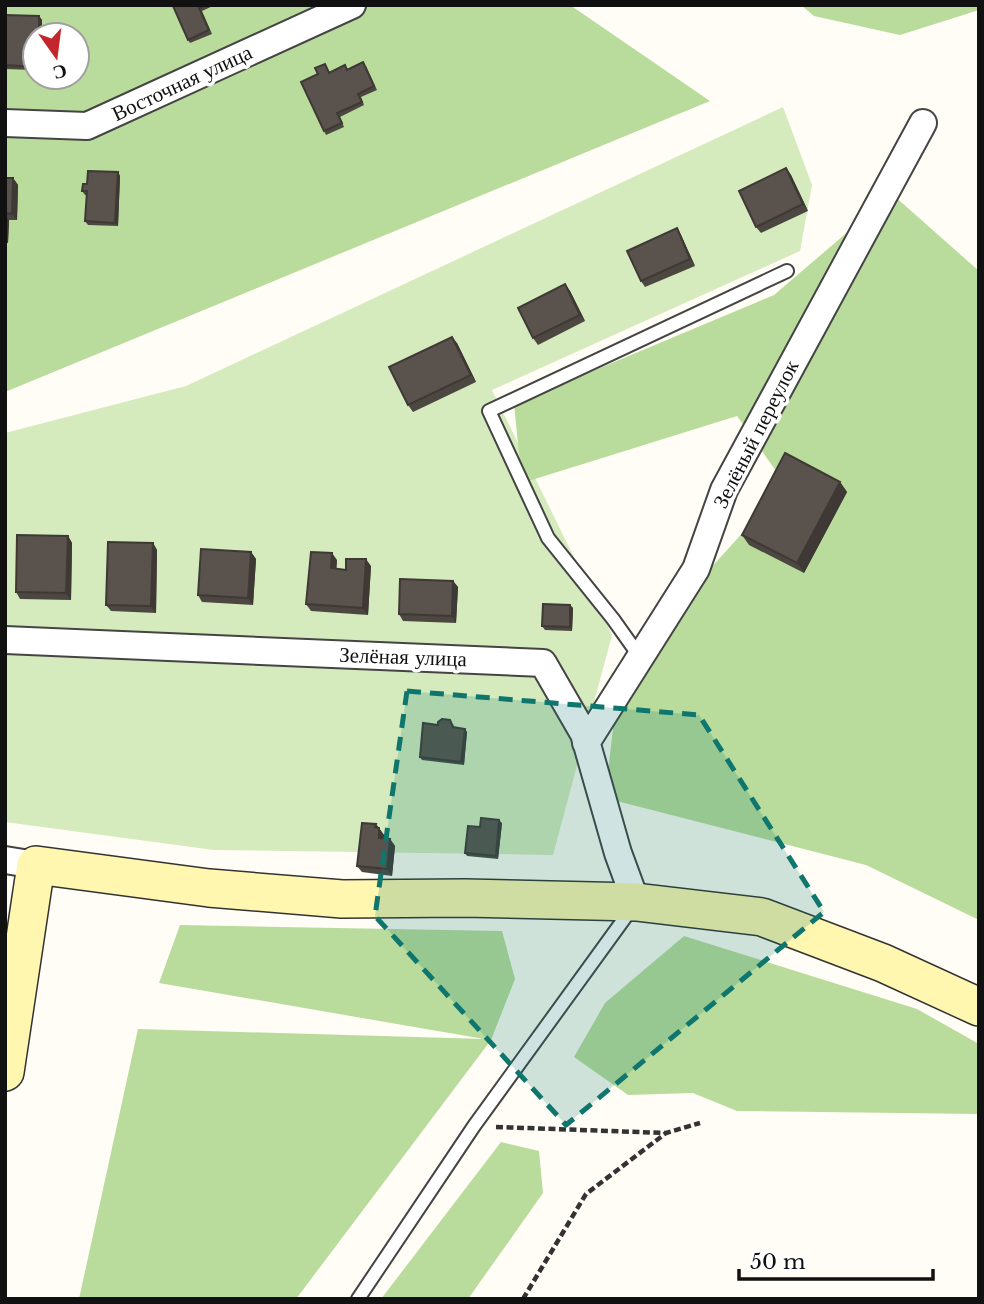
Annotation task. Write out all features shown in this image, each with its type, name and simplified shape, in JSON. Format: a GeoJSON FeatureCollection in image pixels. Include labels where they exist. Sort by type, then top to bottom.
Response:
{"type":"FeatureCollection","features":[{"type":"Feature","properties":{"kind":"main road"},"geometry":{"type":"LineString","coordinates":[[5,1072],[21,862],[209,888],[342,899],[465,898],[636,902],[762,917],[883,963],[979,1007]]}},
{"type":"Feature","properties":{"kind":"street","name":"Восточная улица"},"geometry":{"type":"LineString","coordinates":[[5,123],[88,126],[352,5]]}},
{"type":"Feature","properties":{"kind":"street","name":"Зелёный переулок"},"geometry":{"type":"LineString","coordinates":[[586,743],[696,569],[724,490],[923,123]]}},
{"type":"Feature","properties":{"kind":"street","name":"Зелёная улица"},"geometry":{"type":"LineString","coordinates":[[5,640],[543,663],[584,734],[618,853],[636,902]]}},
{"type":"Feature","properties":{"kind":"lane"},"geometry":{"type":"LineString","coordinates":[[640,657],[548,538],[489,411],[787,271]]}},
{"type":"Feature","properties":{"kind":"lane"},"geometry":{"type":"LineString","coordinates":[[358,1299],[474,1126],[636,902]]}},
{"type":"Feature","properties":{"kind":"path"},"geometry":{"type":"LineString","coordinates":[[474,1126],[666,1133],[700,1123]]}},
{"type":"Feature","properties":{"kind":"path"},"geometry":{"type":"LineString","coordinates":[[523,1299],[586,1194],[666,1133]]}},
{"type":"Feature","properties":{"kind":"highlighted area"},"geometry":{"type":"Polygon","coordinates":[[[407,691],[699,715],[824,912],[566,1125],[375,916],[407,691]]]}},
{"type":"Feature","properties":{"kind":"green space"},"geometry":{"type":"Polygon","coordinates":[[[5,5],[570,5],[710,101],[5,392],[5,5]]]}},
{"type":"Feature","properties":{"kind":"green space"},"geometry":{"type":"Polygon","coordinates":[[[801,5],[979,5],[979,10],[900,35],[814,16],[801,5]]]}},
{"type":"Feature","properties":{"kind":"green space"},"geometry":{"type":"Polygon","coordinates":[[[783,107],[812,185],[800,251],[492,390],[612,635],[553,855],[214,850],[5,822],[5,433],[186,386],[783,107]]]}},
{"type":"Feature","properties":{"kind":"green space"},"geometry":{"type":"Polygon","coordinates":[[[892,194],[979,271],[979,920],[866,865],[605,798],[620,668],[786,485],[737,416],[522,483],[514,404],[774,295],[892,194]]]}},
{"type":"Feature","properties":{"kind":"green space"},"geometry":{"type":"Polygon","coordinates":[[[180,925],[502,931],[515,979],[491,1040],[296,1299],[79,1299],[138,1029],[484,1039],[159,983],[180,925]]]}},
{"type":"Feature","properties":{"kind":"green space"},"geometry":{"type":"Polygon","coordinates":[[[684,936],[917,1009],[979,1044],[979,1114],[737,1111],[693,1093],[628,1095],[574,1057],[605,1003],[684,936]]]}},
{"type":"Feature","properties":{"kind":"green space"},"geometry":{"type":"Polygon","coordinates":[[[501,1142],[539,1151],[543,1193],[468,1299],[381,1299],[501,1142]]]}},
{"type":"Feature","properties":{"kind":"building"},"geometry":{"type":"Polygon","coordinates":[[[205,5],[199,8],[209,30],[188,40],[173,6],[205,5]]]}},
{"type":"Feature","properties":{"kind":"building"},"geometry":{"type":"Polygon","coordinates":[[[5,15],[39,16],[39,21],[21,21],[21,66],[5,65],[5,15]]]}},
{"type":"Feature","properties":{"kind":"building"},"geometry":{"type":"Polygon","coordinates":[[[363,62],[374,86],[358,94],[362,102],[337,113],[342,123],[324,131],[301,82],[318,74],[315,68],[325,64],[329,73],[345,65],[347,70],[363,62]]]}},
{"type":"Feature","properties":{"kind":"building"},"geometry":{"type":"Polygon","coordinates":[[[786,168],[803,204],[756,227],[739,191],[786,168]]]}},
{"type":"Feature","properties":{"kind":"building"},"geometry":{"type":"Polygon","coordinates":[[[88,171],[118,172],[115,223],[85,221],[87,191],[82,191],[83,184],[87,184],[88,171]]]}},
{"type":"Feature","properties":{"kind":"building"},"geometry":{"type":"Polygon","coordinates":[[[5,178],[13,178],[12,214],[5,213],[5,178]]]}},
{"type":"Feature","properties":{"kind":"building"},"geometry":{"type":"Polygon","coordinates":[[[677,228],[690,259],[641,281],[627,251],[677,228]]]}},
{"type":"Feature","properties":{"kind":"building"},"geometry":{"type":"Polygon","coordinates":[[[565,284],[580,315],[533,338],[518,308],[565,284]]]}},
{"type":"Feature","properties":{"kind":"building"},"geometry":{"type":"Polygon","coordinates":[[[452,337],[471,375],[408,405],[389,367],[452,337]]]}},
{"type":"Feature","properties":{"kind":"building"},"geometry":{"type":"Polygon","coordinates":[[[785,453],[840,482],[797,563],[742,535],[785,453]]]}},
{"type":"Feature","properties":{"kind":"building"},"geometry":{"type":"Polygon","coordinates":[[[17,535],[68,536],[66,593],[16,592],[17,535]]]}},
{"type":"Feature","properties":{"kind":"building"},"geometry":{"type":"Polygon","coordinates":[[[108,542],[153,543],[151,606],[106,605],[108,542]]]}},
{"type":"Feature","properties":{"kind":"building"},"geometry":{"type":"Polygon","coordinates":[[[201,549],[251,552],[248,598],[198,595],[201,549]]]}},
{"type":"Feature","properties":{"kind":"building"},"geometry":{"type":"Polygon","coordinates":[[[311,552],[332,553],[331,568],[346,570],[346,559],[366,559],[363,608],[306,604],[311,552]]]}},
{"type":"Feature","properties":{"kind":"building"},"geometry":{"type":"Polygon","coordinates":[[[400,579],[453,581],[452,616],[399,614],[400,579]]]}},
{"type":"Feature","properties":{"kind":"building"},"geometry":{"type":"Polygon","coordinates":[[[543,604],[570,605],[570,627],[542,626],[543,604]]]}},
{"type":"Feature","properties":{"kind":"building"},"geometry":{"type":"Polygon","coordinates":[[[442,719],[450,720],[453,727],[465,729],[461,762],[420,757],[423,723],[438,725],[442,719]]]}},
{"type":"Feature","properties":{"kind":"building"},"geometry":{"type":"Polygon","coordinates":[[[481,818],[499,820],[496,856],[465,853],[468,826],[480,827],[481,818]]]}},
{"type":"Feature","properties":{"kind":"building"},"geometry":{"type":"Polygon","coordinates":[[[362,823],[376,824],[379,838],[390,839],[387,869],[357,866],[362,823]]]}}]}
